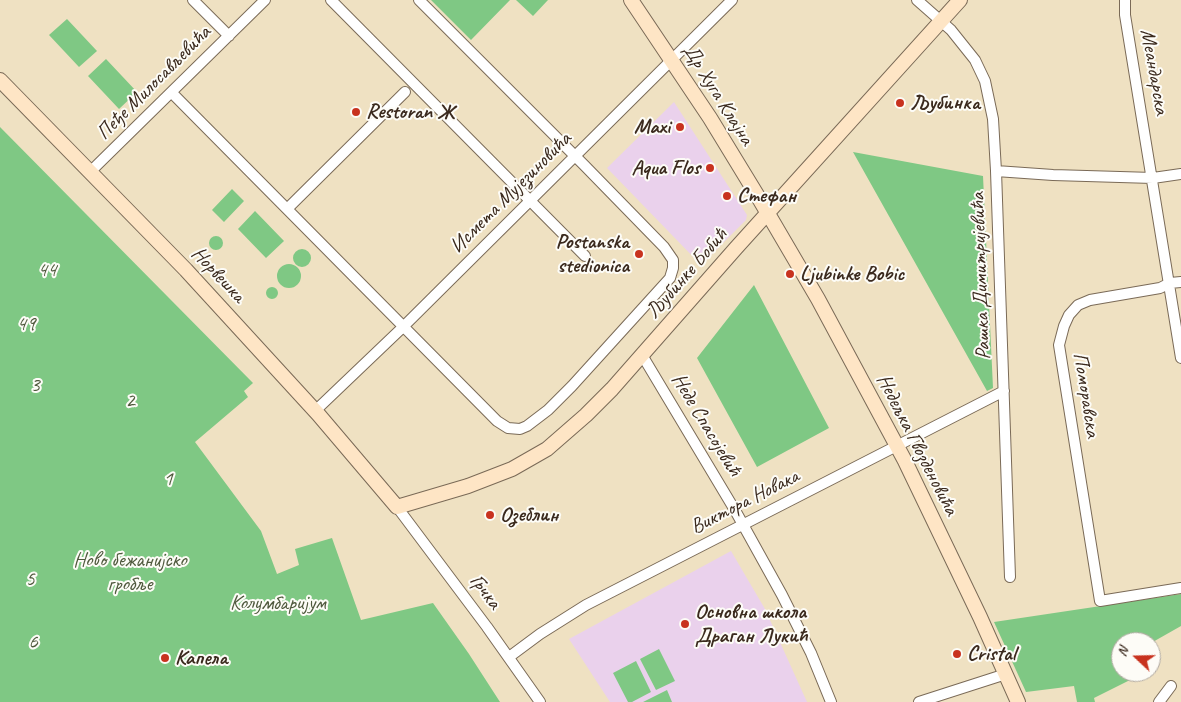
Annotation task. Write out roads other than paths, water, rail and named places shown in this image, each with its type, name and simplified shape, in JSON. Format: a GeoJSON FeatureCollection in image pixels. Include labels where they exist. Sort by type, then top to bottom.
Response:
{"type":"FeatureCollection","features":[{"type":"Feature","properties":{"kind":"main road","name":"Др Хуга Клајна"},"geometry":{"type":"LineString","coordinates":[[631,0],[672,60],[768,213]]}},
{"type":"Feature","properties":{"kind":"main road","name":"Љубинке Бобић"},"geometry":{"type":"LineString","coordinates":[[397,507],[492,478],[532,459],[547,449],[586,415],[960,0]]}},
{"type":"Feature","properties":{"kind":"main road","name":"Норвешка"},"geometry":{"type":"LineString","coordinates":[[0,80],[186,270],[316,411],[397,507]]}},
{"type":"Feature","properties":{"kind":"main road","name":"Недељка Гвозденовића"},"geometry":{"type":"LineString","coordinates":[[768,213],[818,299],[897,445],[939,530],[1018,702]]}},
{"type":"Feature","properties":{"kind":"street"},"geometry":{"type":"LineString","coordinates":[[193,0],[229,36]]}},
{"type":"Feature","properties":{"kind":"street","name":"Пеђе Милосављевића"},"geometry":{"type":"LineString","coordinates":[[91,171],[265,0]]}},
{"type":"Feature","properties":{"kind":"street"},"geometry":{"type":"LineString","coordinates":[[331,0],[585,256]]}},
{"type":"Feature","properties":{"kind":"street"},"geometry":{"type":"LineString","coordinates":[[172,93],[464,390],[497,421],[514,429],[527,426],[548,410],[670,278],[674,264],[672,257],[664,247],[419,0]]}},
{"type":"Feature","properties":{"kind":"street","name":"Исмета Мујезиновића"},"geometry":{"type":"LineString","coordinates":[[316,411],[732,0]]}},
{"type":"Feature","properties":{"kind":"street","name":"Рашка Димитријевића"},"geometry":{"type":"LineString","coordinates":[[917,0],[941,20],[962,42],[975,60],[985,81],[993,119],[1010,578]]}},
{"type":"Feature","properties":{"kind":"street","name":"Меандарска"},"geometry":{"type":"LineString","coordinates":[[1125,0],[1125,14],[1181,358]]}},
{"type":"Feature","properties":{"kind":"street"},"geometry":{"type":"LineString","coordinates":[[287,209],[405,92]]}},
{"type":"Feature","properties":{"kind":"street"},"geometry":{"type":"LineString","coordinates":[[996,171],[1153,178],[1181,174]]}},
{"type":"Feature","properties":{"kind":"street","name":"Поморавска"},"geometry":{"type":"LineString","coordinates":[[1181,282],[1160,288],[1090,300],[1078,305],[1070,315],[1061,335],[1060,345],[1100,601],[1181,588]]}},
{"type":"Feature","properties":{"kind":"street","name":"Неде Спасојевић"},"geometry":{"type":"LineString","coordinates":[[642,355],[743,525],[799,628],[819,670],[831,702]]}},
{"type":"Feature","properties":{"kind":"street","name":"Виктора Новака"},"geometry":{"type":"LineString","coordinates":[[509,657],[540,634],[586,605],[1004,390]]}},
{"type":"Feature","properties":{"kind":"street","name":"Грчка"},"geometry":{"type":"LineString","coordinates":[[397,507],[509,657],[540,702]]}},
{"type":"Feature","properties":{"kind":"street"},"geometry":{"type":"LineString","coordinates":[[919,702],[1006,674]]}},
{"type":"Feature","properties":{"kind":"street"},"geometry":{"type":"LineString","coordinates":[[1159,702],[1170,686]]}},
{"type":"Feature","properties":{"kind":"place","name":"Љубинка"},"geometry":{"type":"Point","coordinates":[900,103]}},
{"type":"Feature","properties":{"kind":"place","name":"Restoran Ж"},"geometry":{"type":"Point","coordinates":[356,112]}},
{"type":"Feature","properties":{"kind":"place","name":"Maxi"},"geometry":{"type":"Point","coordinates":[680,127]}},
{"type":"Feature","properties":{"kind":"place","name":"Aqua Flos"},"geometry":{"type":"Point","coordinates":[710,168]}},
{"type":"Feature","properties":{"kind":"place","name":"Стефан"},"geometry":{"type":"Point","coordinates":[727,196]}},
{"type":"Feature","properties":{"kind":"place","name":"Postanska stedionica"},"geometry":{"type":"Point","coordinates":[639,254]}},
{"type":"Feature","properties":{"kind":"place","name":"Ljubinke Bobic"},"geometry":{"type":"Point","coordinates":[790,274]}},
{"type":"Feature","properties":{"kind":"place","name":"Озеблин"},"geometry":{"type":"Point","coordinates":[490,515]}},
{"type":"Feature","properties":{"kind":"place","name":"Основна школа Драган Лукић"},"geometry":{"type":"Point","coordinates":[685,624]}},
{"type":"Feature","properties":{"kind":"place","name":"Cristal"},"geometry":{"type":"Point","coordinates":[957,654]}},
{"type":"Feature","properties":{"kind":"place","name":"Капела"},"geometry":{"type":"Point","coordinates":[165,658]}},
{"type":"Feature","properties":{"kind":"park label","name":"44"},"geometry":{"type":"Point","coordinates":[47,270]}},
{"type":"Feature","properties":{"kind":"park label","name":"49"},"geometry":{"type":"Point","coordinates":[26,324]}},
{"type":"Feature","properties":{"kind":"park label","name":"3"},"geometry":{"type":"Point","coordinates":[35,385]}},
{"type":"Feature","properties":{"kind":"park label","name":"2"},"geometry":{"type":"Point","coordinates":[130,401]}},
{"type":"Feature","properties":{"kind":"park label","name":"1"},"geometry":{"type":"Point","coordinates":[168,479]}},
{"type":"Feature","properties":{"kind":"park label","name":"Ново бежанијско гробље"},"geometry":{"type":"Point","coordinates":[130,572]}},
{"type":"Feature","properties":{"kind":"park label","name":"5"},"geometry":{"type":"Point","coordinates":[30,579]}},
{"type":"Feature","properties":{"kind":"park label","name":"Колумбаријум"},"geometry":{"type":"Point","coordinates":[278,603]}},
{"type":"Feature","properties":{"kind":"park label","name":"6"},"geometry":{"type":"Point","coordinates":[33,642]}}]}
